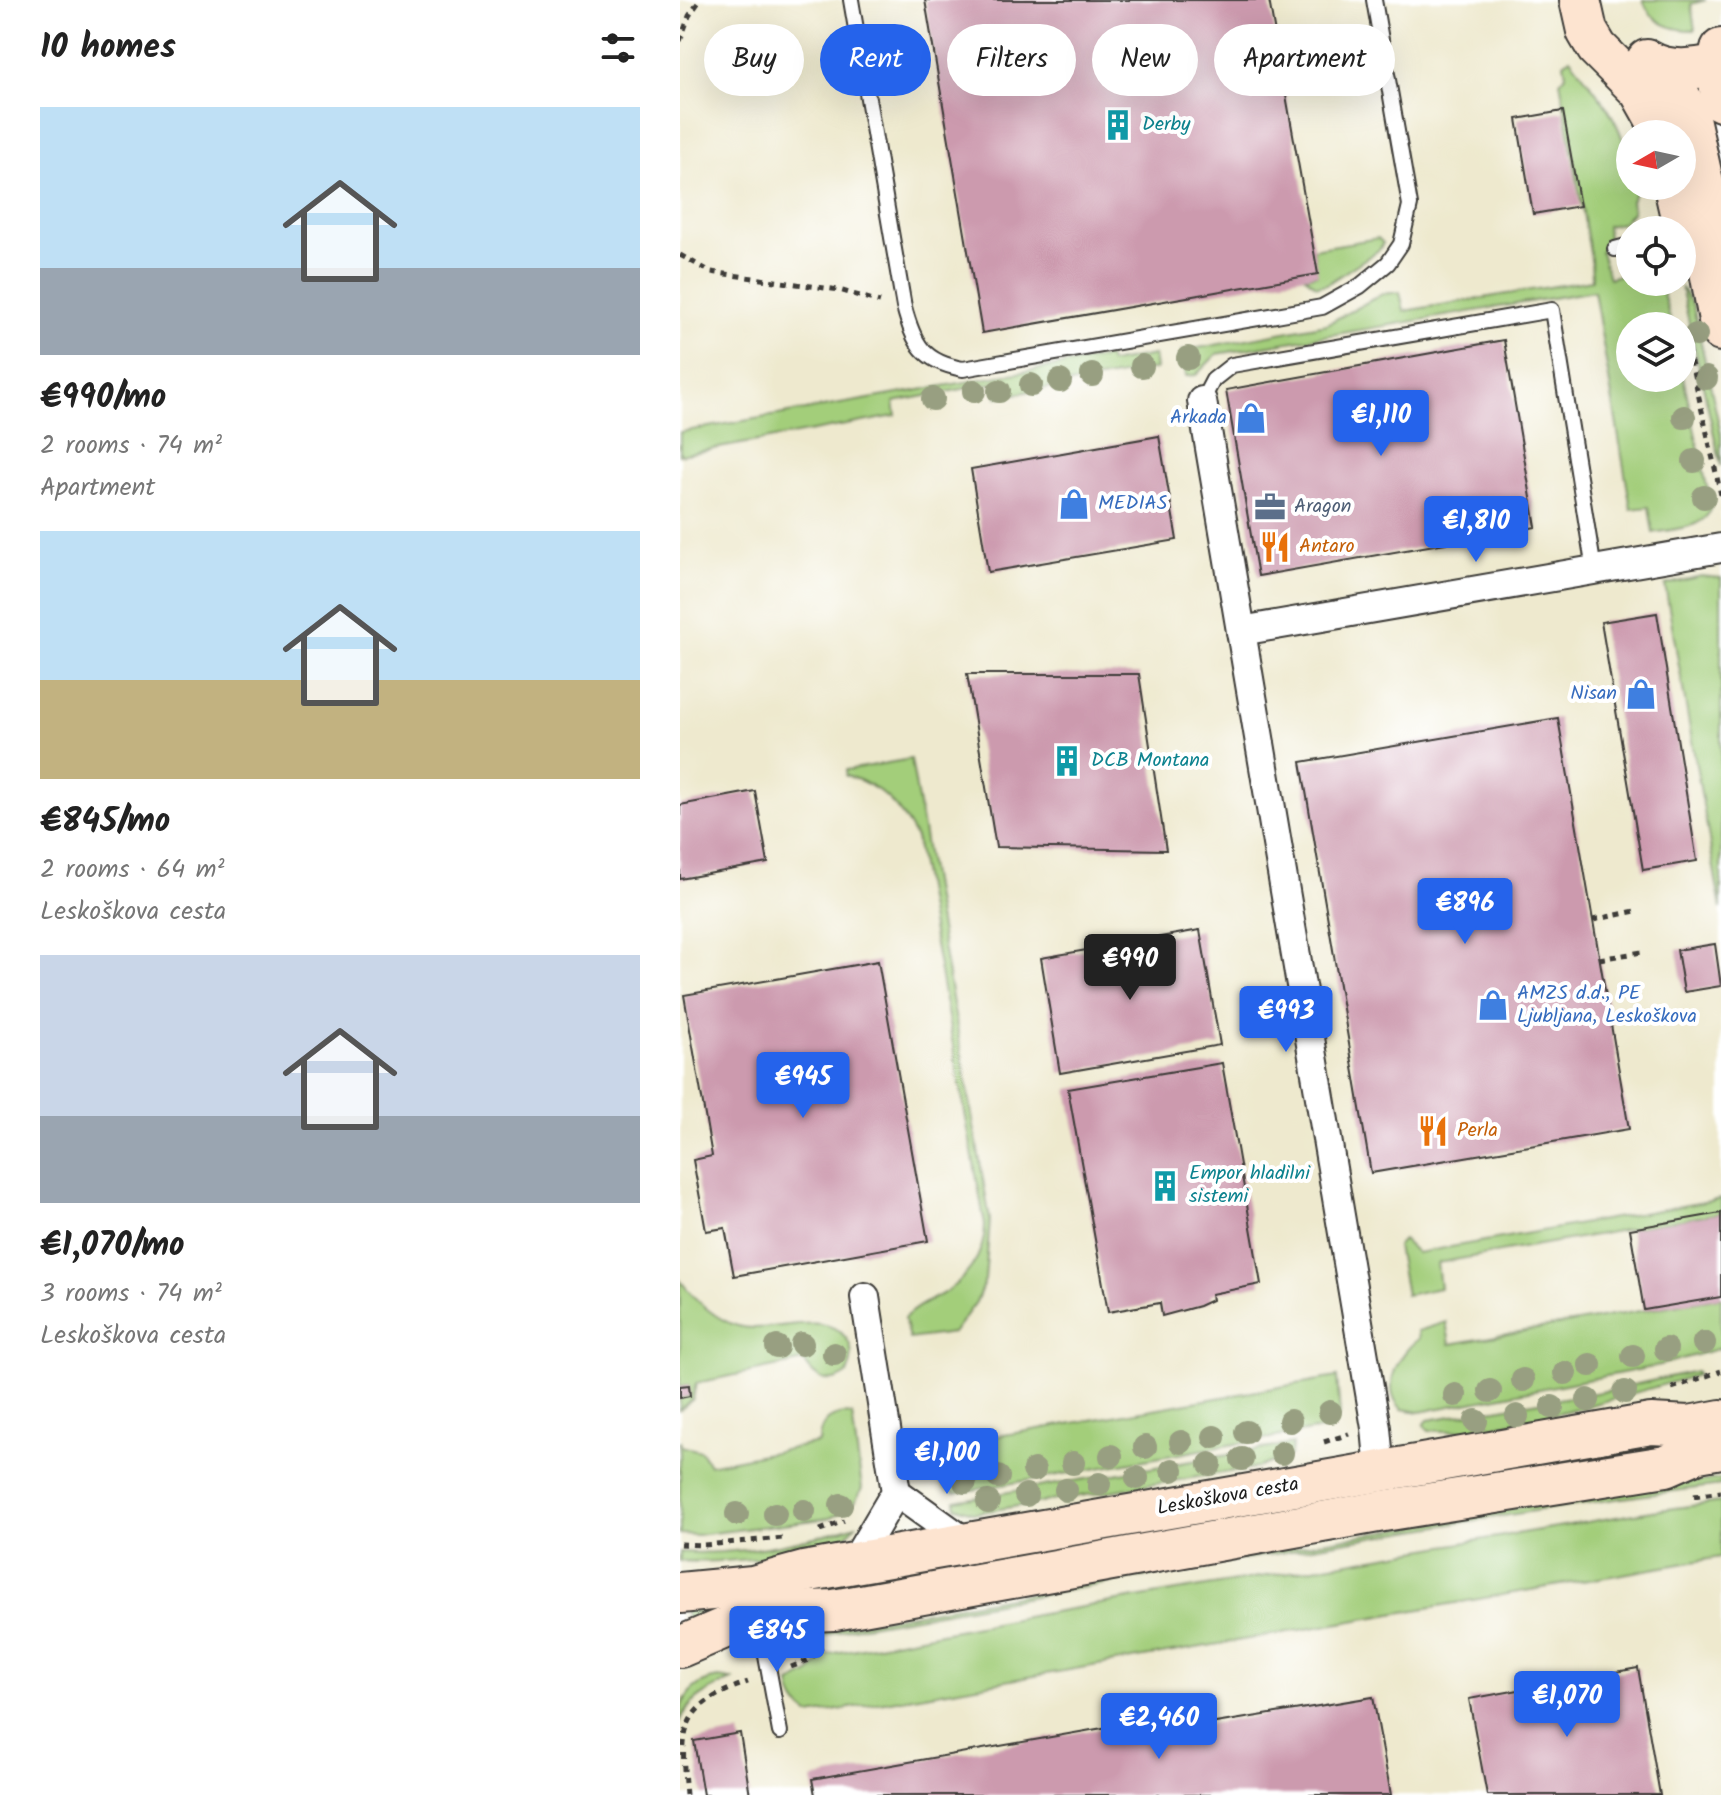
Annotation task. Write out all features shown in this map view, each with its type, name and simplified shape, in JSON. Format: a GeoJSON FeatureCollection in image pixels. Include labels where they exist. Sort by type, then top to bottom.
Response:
{"type":"FeatureCollection","features":[{"type":"Feature","properties":{"kind":"main road"},"geometry":{"type":"LineString","coordinates":[[1580,0],[1587,31],[1597,48],[1640,91],[1656,120]]}},
{"type":"Feature","properties":{"kind":"main road"},"geometry":{"type":"LineString","coordinates":[[1604,0],[1611,24],[1625,43],[1650,62],[1664,69],[1720,70]]}},
{"type":"Feature","properties":{"kind":"main road"},"geometry":{"type":"LineString","coordinates":[[1664,69],[1689,118],[1709,209],[1696,233]]}},
{"type":"Feature","properties":{"kind":"main road"},"geometry":{"type":"LineString","coordinates":[[1696,265],[1704,336]]}},
{"type":"Feature","properties":{"kind":"main road","name":"Leskoškova cesta"},"geometry":{"type":"LineString","coordinates":[[1651,1424],[1686,1404],[1721,1392]]}},
{"type":"Feature","properties":{"kind":"main road","name":"Leskoškova cesta"},"geometry":{"type":"LineString","coordinates":[[680,1593],[753,1586],[804,1572],[1651,1424],[1689,1426],[1721,1420]]}},
{"type":"Feature","properties":{"kind":"main road","name":"Leskoškova cesta"},"geometry":{"type":"LineString","coordinates":[[680,1647],[722,1629],[789,1612],[834,1610],[1383,1511],[1666,1466],[1698,1452],[1721,1448]]}},
{"type":"Feature","properties":{"kind":"main road","name":"Leskoškova cesta"},"geometry":{"type":"LineString","coordinates":[[1666,1466],[1704,1471],[1721,1469]]}},
{"type":"Feature","properties":{"kind":"main road","name":"Leskoškova cesta"},"geometry":{"type":"LineString","coordinates":[[680,1573],[752,1569],[804,1572]]}},
{"type":"Feature","properties":{"kind":"main road","name":"Leskoškova cesta"},"geometry":{"type":"LineString","coordinates":[[680,1669],[693,1660],[764,1645],[805,1628],[834,1610]]}},
{"type":"Feature","properties":{"kind":"street"},"geometry":{"type":"LineString","coordinates":[[1202,401],[1376,1428],[1380,1471]]}},
{"type":"Feature","properties":{"kind":"street"},"geometry":{"type":"LineString","coordinates":[[1241,631],[1721,548]]}},
{"type":"Feature","properties":{"kind":"street"},"geometry":{"type":"LineString","coordinates":[[854,1563],[890,1501],[865,1297]]}},
{"type":"Feature","properties":{"kind":"street"},"geometry":{"type":"LineString","coordinates":[[890,1501],[967,1543]]}},
{"type":"Feature","properties":{"kind":"lane"},"geometry":{"type":"LineString","coordinates":[[851,0],[910,329],[921,350],[941,365],[963,369],[1322,307],[1378,272],[1401,244],[1410,205],[1374,0]]}},
{"type":"Feature","properties":{"kind":"lane"},"geometry":{"type":"LineString","coordinates":[[1202,401],[1213,380],[1232,365],[1552,310],[1594,570]]}},
{"type":"Feature","properties":{"kind":"lane"},"geometry":{"type":"LineString","coordinates":[[764,1645],[780,1732]]}},
{"type":"Feature","properties":{"kind":"path"},"geometry":{"type":"LineString","coordinates":[[680,41],[689,16],[700,0]]}},
{"type":"Feature","properties":{"kind":"path"},"geometry":{"type":"LineString","coordinates":[[680,255],[711,272],[839,290],[859,298],[904,307]]}},
{"type":"Feature","properties":{"kind":"path"},"geometry":{"type":"LineString","coordinates":[[1704,336],[1721,495]]}},
{"type":"Feature","properties":{"kind":"path"},"geometry":{"type":"LineString","coordinates":[[1593,920],[1635,911]]}},
{"type":"Feature","properties":{"kind":"path"},"geometry":{"type":"LineString","coordinates":[[1599,959],[1642,952]]}},
{"type":"Feature","properties":{"kind":"path"},"geometry":{"type":"LineString","coordinates":[[814,1532],[890,1501]]}},
{"type":"Feature","properties":{"kind":"path"},"geometry":{"type":"LineString","coordinates":[[680,1544],[704,1545],[786,1537]]}},
{"type":"Feature","properties":{"kind":"path"},"geometry":{"type":"LineString","coordinates":[[686,1795],[683,1733],[692,1714],[708,1698],[741,1684]]}},
{"type":"Feature","properties":{"kind":"green space"},"geometry":{"type":"Polygon","coordinates":[[[1643,0],[1706,0],[1691,4],[1695,30],[1663,24],[1646,8],[1643,0]]]}},
{"type":"Feature","properties":{"kind":"green space"},"geometry":{"type":"Polygon","coordinates":[[[1570,58],[1616,124],[1616,200],[1632,200],[1633,211],[1628,216],[1616,216],[1616,224],[1607,226],[1608,239],[1601,252],[1609,278],[1616,276],[1616,296],[1664,296],[1668,312],[1616,312],[1616,392],[1686,392],[1711,505],[1704,519],[1688,526],[1653,533],[1649,507],[1631,509],[1594,291],[1217,354],[1196,375],[1186,376],[1182,351],[1327,324],[1382,294],[1400,292],[1404,311],[1592,280],[1560,81],[1566,75],[1564,63],[1570,58]]]}},
{"type":"Feature","properties":{"kind":"green space"},"geometry":{"type":"Polygon","coordinates":[[[1378,238],[1383,243],[1380,249],[1327,284],[1317,286],[1305,277],[1317,274],[1313,249],[1378,238]]]}},
{"type":"Feature","properties":{"kind":"green space"},"geometry":{"type":"Polygon","coordinates":[[[1683,296],[1687,296],[1694,312],[1687,312],[1683,296]]]}},
{"type":"Feature","properties":{"kind":"green space"},"geometry":{"type":"Polygon","coordinates":[[[1696,320],[1721,434],[1721,466],[1696,354],[1696,320]]]}},
{"type":"Feature","properties":{"kind":"green space"},"geometry":{"type":"Polygon","coordinates":[[[1154,355],[1156,369],[997,397],[994,383],[894,402],[896,416],[680,455],[680,432],[1108,357],[1110,363],[1154,355]]]}},
{"type":"Feature","properties":{"kind":"green space"},"geometry":{"type":"Polygon","coordinates":[[[1701,576],[1721,578],[1721,909],[1665,585],[1701,576]]]}},
{"type":"Feature","properties":{"kind":"green space"},"geometry":{"type":"Polygon","coordinates":[[[911,759],[990,1220],[985,1280],[976,1302],[953,1333],[909,1339],[904,1318],[947,1291],[972,1267],[981,1247],[985,1225],[916,838],[903,817],[879,791],[846,776],[846,770],[911,759]]]}},
{"type":"Feature","properties":{"kind":"green space"},"geometry":{"type":"Polygon","coordinates":[[[1721,1199],[1721,1213],[1437,1263],[1440,1288],[1406,1295],[1397,1246],[1403,1240],[1417,1253],[1721,1199]]]}},
{"type":"Feature","properties":{"kind":"green space"},"geometry":{"type":"Polygon","coordinates":[[[680,1280],[706,1308],[738,1326],[751,1328],[811,1323],[836,1329],[850,1346],[851,1360],[847,1374],[834,1380],[822,1379],[804,1361],[696,1383],[693,1399],[680,1410],[680,1398],[690,1396],[689,1385],[680,1386],[680,1280]]]}},
{"type":"Feature","properties":{"kind":"green space"},"geometry":{"type":"Polygon","coordinates":[[[1721,1297],[1721,1348],[1653,1367],[1420,1412],[1402,1409],[1392,1392],[1394,1372],[1404,1353],[1419,1339],[1418,1331],[1446,1322],[1450,1344],[1721,1297]]]}},
{"type":"Feature","properties":{"kind":"green space"},"geometry":{"type":"Polygon","coordinates":[[[1696,1371],[1697,1375],[1522,1420],[1455,1431],[1429,1430],[1424,1425],[1428,1420],[1601,1392],[1696,1371]]]}},
{"type":"Feature","properties":{"kind":"green space"},"geometry":{"type":"Polygon","coordinates":[[[1337,1377],[1340,1415],[1327,1428],[956,1493],[940,1482],[929,1448],[1337,1377]]]}},
{"type":"Feature","properties":{"kind":"green space"},"geometry":{"type":"Polygon","coordinates":[[[844,1414],[852,1415],[862,1488],[857,1499],[846,1510],[830,1518],[697,1535],[680,1534],[680,1440],[681,1446],[701,1451],[709,1465],[819,1443],[825,1422],[844,1414]]]}},
{"type":"Feature","properties":{"kind":"green space"},"geometry":{"type":"Polygon","coordinates":[[[1721,1429],[1721,1438],[689,1624],[685,1610],[1721,1429]]]}},
{"type":"Feature","properties":{"kind":"green space"},"geometry":{"type":"Polygon","coordinates":[[[1293,1444],[1290,1456],[1259,1467],[975,1513],[956,1507],[955,1501],[1293,1444]]]}},
{"type":"Feature","properties":{"kind":"green space"},"geometry":{"type":"Polygon","coordinates":[[[1721,1479],[1721,1485],[1406,1531],[855,1627],[821,1638],[795,1659],[809,1639],[827,1629],[1602,1493],[1721,1479]]]}},
{"type":"Feature","properties":{"kind":"green space"},"geometry":{"type":"Polygon","coordinates":[[[1721,1502],[1721,1557],[810,1715],[796,1702],[791,1689],[790,1683],[810,1673],[825,1655],[1041,1614],[1721,1502]]]}},
{"type":"Feature","properties":{"kind":"green space"},"geometry":{"type":"Polygon","coordinates":[[[856,1525],[836,1543],[818,1550],[735,1560],[680,1561],[680,1552],[725,1552],[770,1547],[856,1525]]]}},
{"type":"Feature","properties":{"kind":"green space"},"geometry":{"type":"Polygon","coordinates":[[[718,1678],[732,1680],[701,1696],[689,1707],[680,1722],[682,1706],[690,1692],[702,1683],[718,1678]]]}},
{"type":"Feature","properties":{"kind":"building","name":"Derby"},"geometry":{"type":"Polygon","coordinates":[[[925,0],[1269,0],[1273,24],[1214,24],[1214,96],[1286,96],[1318,274],[982,333],[925,0]]]}},
{"type":"Feature","properties":{"kind":"building"},"geometry":{"type":"Polygon","coordinates":[[[1563,111],[1580,206],[1533,214],[1517,119],[1563,111]]]}},
{"type":"Feature","properties":{"kind":"building"},"geometry":{"type":"Polygon","coordinates":[[[1504,340],[1536,527],[1258,576],[1226,390],[1504,340]]]}},
{"type":"Feature","properties":{"kind":"building","name":"MEDIAS"},"geometry":{"type":"Polygon","coordinates":[[[1159,436],[1177,540],[988,572],[971,469],[1159,436]]]}},
{"type":"Feature","properties":{"kind":"building","name":"Nisan"},"geometry":{"type":"Polygon","coordinates":[[[1657,613],[1697,861],[1643,870],[1601,622],[1657,613]]]}},
{"type":"Feature","properties":{"kind":"building","name":"DCB Montana"},"geometry":{"type":"Polygon","coordinates":[[[967,674],[1139,674],[1166,850],[996,847],[967,674]]]}},
{"type":"Feature","properties":{"kind":"building"},"geometry":{"type":"Polygon","coordinates":[[[1558,718],[1629,1129],[1371,1173],[1301,762],[1558,718]]]}},
{"type":"Feature","properties":{"kind":"building"},"geometry":{"type":"Polygon","coordinates":[[[755,791],[768,863],[680,879],[680,805],[755,791]]]}},
{"type":"Feature","properties":{"kind":"building"},"geometry":{"type":"Polygon","coordinates":[[[1200,930],[1220,1045],[1060,1073],[1041,958],[1200,930]]]}},
{"type":"Feature","properties":{"kind":"building"},"geometry":{"type":"Polygon","coordinates":[[[1715,944],[1721,986],[1684,992],[1677,950],[1715,944]]]}},
{"type":"Feature","properties":{"kind":"building"},"geometry":{"type":"Polygon","coordinates":[[[878,961],[928,1241],[734,1276],[725,1228],[706,1231],[693,1160],[712,1156],[684,995],[878,961]]]}},
{"type":"Feature","properties":{"kind":"building","name":"Empor hladilni sistemi"},"geometry":{"type":"Polygon","coordinates":[[[1222,1063],[1261,1284],[1211,1294],[1212,1300],[1199,1306],[1162,1316],[1160,1303],[1108,1312],[1068,1089],[1222,1063]]]}},
{"type":"Feature","properties":{"kind":"building"},"geometry":{"type":"Polygon","coordinates":[[[1721,1213],[1721,1297],[1644,1310],[1630,1229],[1721,1213]]]}},
{"type":"Feature","properties":{"kind":"building"},"geometry":{"type":"Polygon","coordinates":[[[689,1385],[690,1396],[680,1398],[680,1386],[689,1385]]]}},
{"type":"Feature","properties":{"kind":"building"},"geometry":{"type":"Polygon","coordinates":[[[1638,1668],[1660,1795],[1487,1795],[1469,1699],[1638,1668]]]}},
{"type":"Feature","properties":{"kind":"building"},"geometry":{"type":"Polygon","coordinates":[[[1373,1697],[1391,1795],[815,1795],[812,1779],[1183,1714],[1185,1728],[1373,1697]]]}},
{"type":"Feature","properties":{"kind":"building"},"geometry":{"type":"Polygon","coordinates":[[[740,1733],[750,1795],[703,1795],[694,1741],[740,1733]]]}},
{"type":"Feature","properties":{"kind":"place","name":"Derby"},"geometry":{"type":"Point","coordinates":[1118,125]}},
{"type":"Feature","properties":{"kind":"place","name":"Arkada"},"geometry":{"type":"Point","coordinates":[1251,418]}},
{"type":"Feature","properties":{"kind":"place","name":"MEDIAS"},"geometry":{"type":"Point","coordinates":[1074,504]}},
{"type":"Feature","properties":{"kind":"place","name":"Aragon"},"geometry":{"type":"Point","coordinates":[1270,507]}},
{"type":"Feature","properties":{"kind":"place","name":"Antaro"},"geometry":{"type":"Point","coordinates":[1275,547]}},
{"type":"Feature","properties":{"kind":"place","name":"Nisan"},"geometry":{"type":"Point","coordinates":[1641,694]}},
{"type":"Feature","properties":{"kind":"place","name":"DCB Montana"},"geometry":{"type":"Point","coordinates":[1067,761]}},
{"type":"Feature","properties":{"kind":"place","name":"AMZS d.d., PE Ljubljana, Leskoškova"},"geometry":{"type":"Point","coordinates":[1493,1005]}},
{"type":"Feature","properties":{"kind":"place","name":"Perla"},"geometry":{"type":"Point","coordinates":[1433,1131]}},
{"type":"Feature","properties":{"kind":"place","name":"Empor hladilni sistemi"},"geometry":{"type":"Point","coordinates":[1165,1186]}}]}
